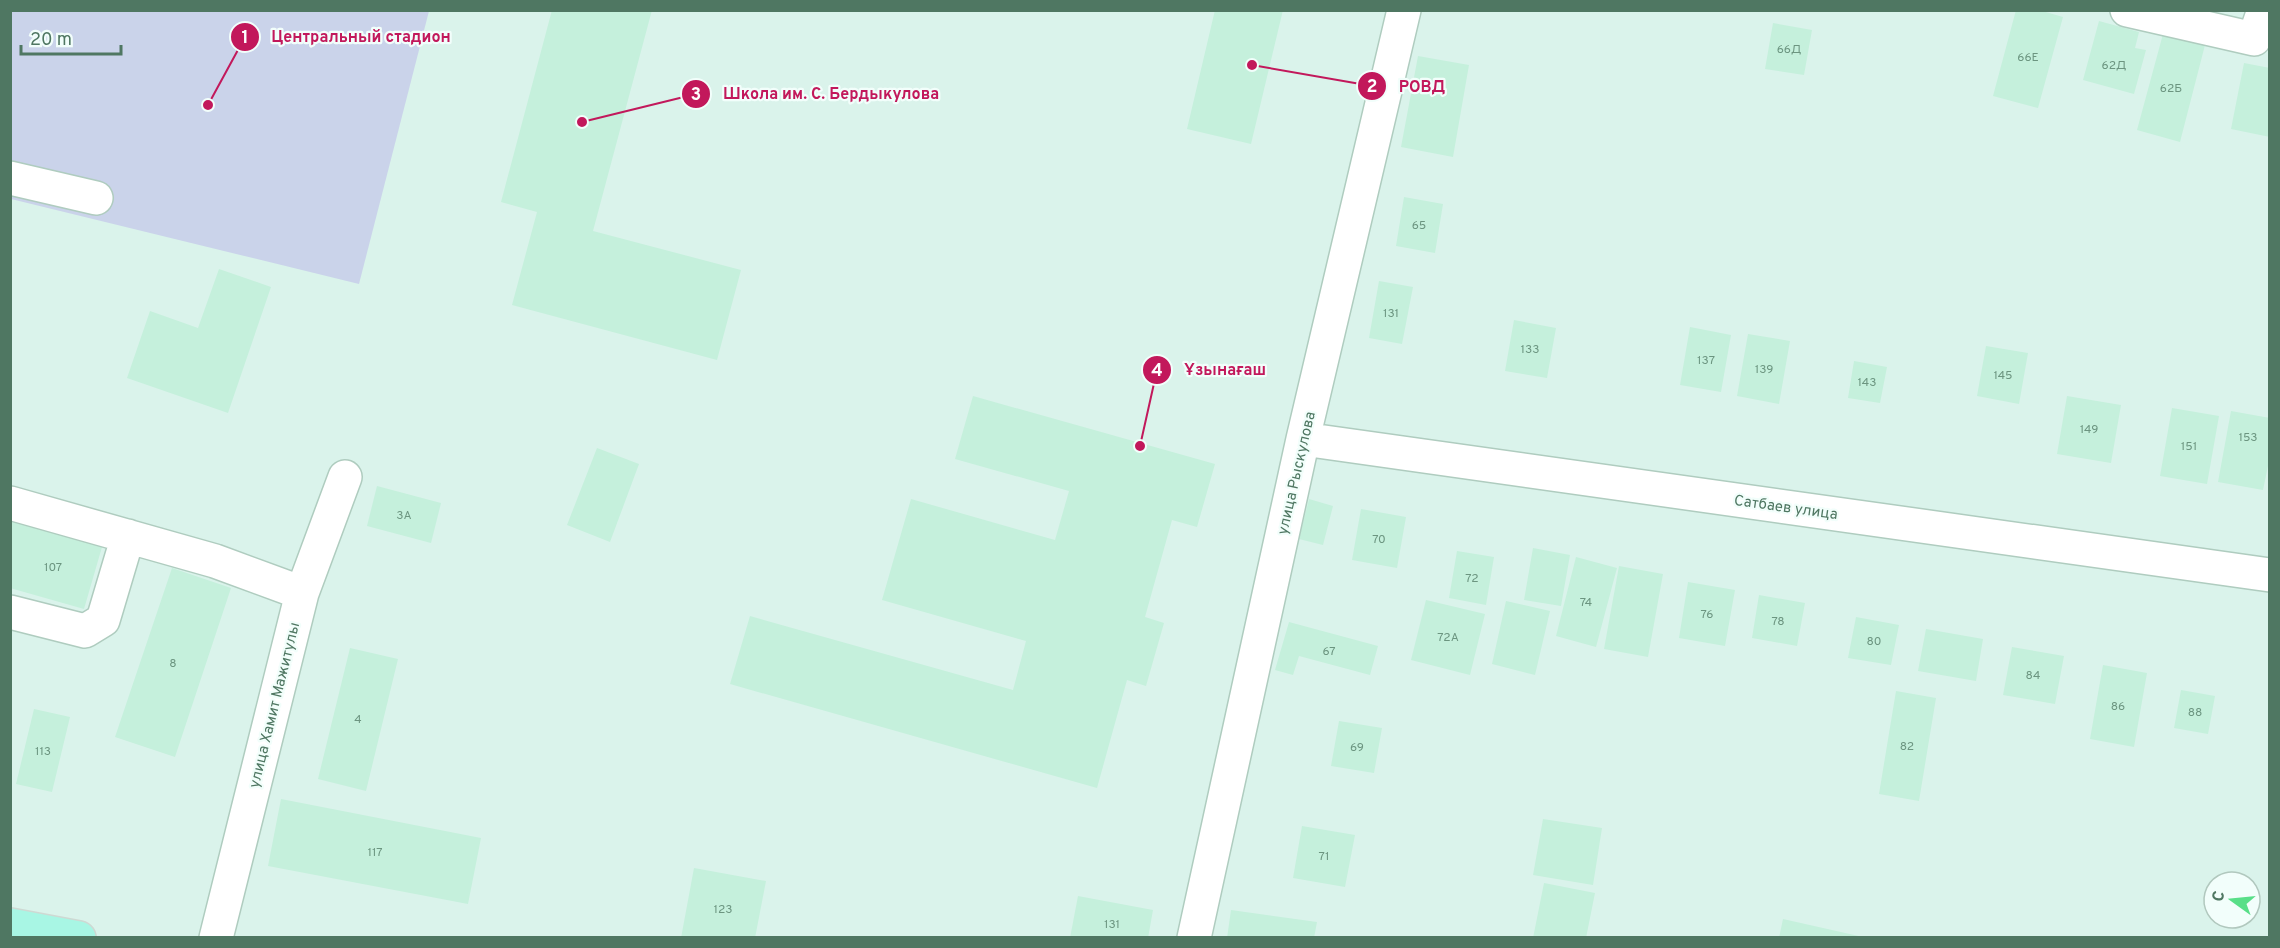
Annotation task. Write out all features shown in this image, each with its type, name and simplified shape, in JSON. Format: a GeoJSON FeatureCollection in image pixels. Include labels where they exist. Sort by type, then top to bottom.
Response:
{"type":"FeatureCollection","features":[{"type":"Feature","properties":{"kind":"main road"},"geometry":{"type":"LineString","coordinates":[[10,925],[79,938]]}},
{"type":"Feature","properties":{"kind":"street","name":"улица Рыскулова"},"geometry":{"type":"LineString","coordinates":[[1194,938],[1303,439],[1404,10]]}},
{"type":"Feature","properties":{"kind":"street"},"geometry":{"type":"LineString","coordinates":[[2127,10],[2254,39],[2264,10]]}},
{"type":"Feature","properties":{"kind":"street"},"geometry":{"type":"LineString","coordinates":[[10,178],[96,198]]}},
{"type":"Feature","properties":{"kind":"street","name":"Сатбаев улица"},"geometry":{"type":"LineString","coordinates":[[1303,439],[2270,575]]}},
{"type":"Feature","properties":{"kind":"street","name":"улица Хамит Мажитулы"},"geometry":{"type":"LineString","coordinates":[[216,938],[302,593],[345,477]]}},
{"type":"Feature","properties":{"kind":"street"},"geometry":{"type":"LineString","coordinates":[[10,503],[215,561],[302,593]]}},
{"type":"Feature","properties":{"kind":"street"},"geometry":{"type":"LineString","coordinates":[[10,612],[85,631],[103,621],[128,536]]}},
{"type":"Feature","properties":{"kind":"shaded area"},"geometry":{"type":"Polygon","coordinates":[[[10,11],[2269,11],[2269,937],[11,937],[10,11]]]}},
{"type":"Feature","properties":{"kind":"shaded area"},"geometry":{"type":"Polygon","coordinates":[[[11,11],[429,11],[359,284],[11,199],[11,11]]]}},
{"type":"Feature","properties":{"kind":"building"},"geometry":{"type":"Polygon","coordinates":[[[552,10],[652,10],[593,231],[741,270],[717,360],[512,305],[537,212],[501,202],[552,10]]]}},
{"type":"Feature","properties":{"kind":"building"},"geometry":{"type":"Polygon","coordinates":[[[1215,10],[1283,10],[1251,144],[1187,129],[1215,10]]]}},
{"type":"Feature","properties":{"kind":"building"},"geometry":{"type":"Polygon","coordinates":[[[2016,10],[2039,10],[2063,17],[2038,108],[1993,96],[2016,10]]]}},
{"type":"Feature","properties":{"kind":"building"},"geometry":{"type":"Polygon","coordinates":[[[2099,21],[2139,32],[2135,48],[2146,50],[2134,94],[2083,80],[2099,21]]]}},
{"type":"Feature","properties":{"kind":"building"},"geometry":{"type":"Polygon","coordinates":[[[1773,23],[1812,30],[1804,75],[1765,69],[1773,23]]]}},
{"type":"Feature","properties":{"kind":"building"},"geometry":{"type":"Polygon","coordinates":[[[2163,34],[2205,45],[2180,142],[2137,130],[2163,34]]]}},
{"type":"Feature","properties":{"kind":"building"},"geometry":{"type":"Polygon","coordinates":[[[1418,56],[1469,65],[1453,157],[1401,147],[1418,56]]]}},
{"type":"Feature","properties":{"kind":"building"},"geometry":{"type":"Polygon","coordinates":[[[2244,63],[2270,68],[2270,137],[2231,129],[2244,63]]]}},
{"type":"Feature","properties":{"kind":"building"},"geometry":{"type":"Polygon","coordinates":[[[1404,197],[1443,204],[1435,253],[1396,246],[1404,197]]]}},
{"type":"Feature","properties":{"kind":"building"},"geometry":{"type":"Polygon","coordinates":[[[219,269],[271,287],[228,413],[127,378],[150,311],[198,328],[219,269]]]}},
{"type":"Feature","properties":{"kind":"building"},"geometry":{"type":"Polygon","coordinates":[[[1379,281],[1413,287],[1402,344],[1369,338],[1379,281]]]}},
{"type":"Feature","properties":{"kind":"building"},"geometry":{"type":"Polygon","coordinates":[[[1514,320],[1556,328],[1547,378],[1505,371],[1514,320]]]}},
{"type":"Feature","properties":{"kind":"building"},"geometry":{"type":"Polygon","coordinates":[[[1690,327],[1731,335],[1721,392],[1680,385],[1690,327]]]}},
{"type":"Feature","properties":{"kind":"building"},"geometry":{"type":"Polygon","coordinates":[[[1748,334],[1790,341],[1779,404],[1737,396],[1748,334]]]}},
{"type":"Feature","properties":{"kind":"building"},"geometry":{"type":"Polygon","coordinates":[[[1986,346],[2028,353],[2019,404],[1977,396],[1986,346]]]}},
{"type":"Feature","properties":{"kind":"building"},"geometry":{"type":"Polygon","coordinates":[[[1854,361],[1887,367],[1880,403],[1848,398],[1854,361]]]}},
{"type":"Feature","properties":{"kind":"building"},"geometry":{"type":"Polygon","coordinates":[[[973,396],[1215,464],[1197,527],[1172,520],[1145,617],[1164,623],[1146,686],[1127,680],[1097,788],[730,684],[750,616],[1013,690],[1026,641],[882,600],[911,499],[1055,540],[1069,491],[955,459],[973,396]]]}},
{"type":"Feature","properties":{"kind":"building"},"geometry":{"type":"Polygon","coordinates":[[[2067,396],[2121,405],[2111,463],[2057,454],[2067,396]]]}},
{"type":"Feature","properties":{"kind":"building"},"geometry":{"type":"Polygon","coordinates":[[[2172,408],[2219,416],[2207,484],[2160,476],[2172,408]]]}},
{"type":"Feature","properties":{"kind":"building"},"geometry":{"type":"Polygon","coordinates":[[[2231,411],[2270,418],[2270,456],[2263,490],[2218,482],[2231,411]]]}},
{"type":"Feature","properties":{"kind":"building"},"geometry":{"type":"Polygon","coordinates":[[[597,448],[639,464],[610,542],[567,525],[597,448]]]}},
{"type":"Feature","properties":{"kind":"building"},"geometry":{"type":"Polygon","coordinates":[[[377,486],[441,503],[431,543],[367,526],[377,486]]]}},
{"type":"Feature","properties":{"kind":"building"},"geometry":{"type":"Polygon","coordinates":[[[1309,499],[1333,506],[1323,545],[1299,539],[1309,499]]]}},
{"type":"Feature","properties":{"kind":"building"},"geometry":{"type":"Polygon","coordinates":[[[1361,509],[1406,517],[1397,568],[1352,560],[1361,509]]]}},
{"type":"Feature","properties":{"kind":"building"},"geometry":{"type":"Polygon","coordinates":[[[10,521],[102,547],[84,609],[10,588],[10,521]]]}},
{"type":"Feature","properties":{"kind":"building"},"geometry":{"type":"Polygon","coordinates":[[[1533,548],[1570,555],[1561,606],[1524,600],[1533,548]]]}},
{"type":"Feature","properties":{"kind":"building"},"geometry":{"type":"Polygon","coordinates":[[[1457,551],[1494,557],[1486,605],[1449,598],[1457,551]]]}},
{"type":"Feature","properties":{"kind":"building"},"geometry":{"type":"Polygon","coordinates":[[[1576,557],[1617,568],[1596,647],[1556,636],[1576,557]]]}},
{"type":"Feature","properties":{"kind":"building"},"geometry":{"type":"Polygon","coordinates":[[[1619,566],[1663,574],[1648,657],[1604,649],[1619,566]]]}},
{"type":"Feature","properties":{"kind":"building"},"geometry":{"type":"Polygon","coordinates":[[[172,568],[231,588],[175,757],[115,737],[172,568]]]}},
{"type":"Feature","properties":{"kind":"building"},"geometry":{"type":"Polygon","coordinates":[[[1688,582],[1735,590],[1725,646],[1679,638],[1688,582]]]}},
{"type":"Feature","properties":{"kind":"building"},"geometry":{"type":"Polygon","coordinates":[[[1759,595],[1805,603],[1797,646],[1752,638],[1759,595]]]}},
{"type":"Feature","properties":{"kind":"building"},"geometry":{"type":"Polygon","coordinates":[[[1426,600],[1485,614],[1470,675],[1411,660],[1426,600]]]}},
{"type":"Feature","properties":{"kind":"building"},"geometry":{"type":"Polygon","coordinates":[[[1506,601],[1550,611],[1535,675],[1492,664],[1506,601]]]}},
{"type":"Feature","properties":{"kind":"building"},"geometry":{"type":"Polygon","coordinates":[[[1856,617],[1899,625],[1891,665],[1848,658],[1856,617]]]}},
{"type":"Feature","properties":{"kind":"building"},"geometry":{"type":"Polygon","coordinates":[[[1289,622],[1378,646],[1370,675],[1299,656],[1293,675],[1275,670],[1289,622]]]}},
{"type":"Feature","properties":{"kind":"building"},"geometry":{"type":"Polygon","coordinates":[[[1926,629],[1983,639],[1976,681],[1918,671],[1926,629]]]}},
{"type":"Feature","properties":{"kind":"building"},"geometry":{"type":"Polygon","coordinates":[[[2012,647],[2064,656],[2055,704],[2003,695],[2012,647]]]}},
{"type":"Feature","properties":{"kind":"building"},"geometry":{"type":"Polygon","coordinates":[[[350,648],[398,659],[366,791],[318,779],[350,648]]]}},
{"type":"Feature","properties":{"kind":"building"},"geometry":{"type":"Polygon","coordinates":[[[2103,665],[2147,673],[2134,747],[2090,739],[2103,665]]]}},
{"type":"Feature","properties":{"kind":"building"},"geometry":{"type":"Polygon","coordinates":[[[2181,690],[2215,696],[2208,734],[2174,728],[2181,690]]]}},
{"type":"Feature","properties":{"kind":"building"},"geometry":{"type":"Polygon","coordinates":[[[1896,691],[1936,698],[1919,801],[1879,794],[1896,691]]]}},
{"type":"Feature","properties":{"kind":"building"},"geometry":{"type":"Polygon","coordinates":[[[34,709],[70,717],[52,792],[16,784],[34,709]]]}},
{"type":"Feature","properties":{"kind":"building"},"geometry":{"type":"Polygon","coordinates":[[[1339,721],[1382,728],[1374,773],[1331,766],[1339,721]]]}},
{"type":"Feature","properties":{"kind":"building"},"geometry":{"type":"Polygon","coordinates":[[[281,799],[481,838],[468,904],[268,866],[281,799]]]}},
{"type":"Feature","properties":{"kind":"building"},"geometry":{"type":"Polygon","coordinates":[[[1543,819],[1602,828],[1593,885],[1533,875],[1543,819]]]}},
{"type":"Feature","properties":{"kind":"building"},"geometry":{"type":"Polygon","coordinates":[[[1302,826],[1355,835],[1345,887],[1293,878],[1302,826]]]}},
{"type":"Feature","properties":{"kind":"building"},"geometry":{"type":"Polygon","coordinates":[[[694,868],[766,881],[755,938],[681,938],[694,868]]]}},
{"type":"Feature","properties":{"kind":"building"},"geometry":{"type":"Polygon","coordinates":[[[1544,883],[1595,893],[1586,938],[1533,938],[1544,883]]]}},
{"type":"Feature","properties":{"kind":"building"},"geometry":{"type":"Polygon","coordinates":[[[1078,896],[1153,910],[1148,938],[1070,938],[1078,896]]]}},
{"type":"Feature","properties":{"kind":"building"},"geometry":{"type":"Polygon","coordinates":[[[1231,910],[1317,922],[1314,938],[1227,938],[1231,910]]]}},
{"type":"Feature","properties":{"kind":"building"},"geometry":{"type":"Polygon","coordinates":[[[1783,919],[1863,937],[1863,938],[1779,938],[1783,919]]]}},
{"type":"Feature","properties":{"kind":"place","name":"РОВД"},"geometry":{"type":"Point","coordinates":[1252,65]}},
{"type":"Feature","properties":{"kind":"place","name":"Центральный стадион"},"geometry":{"type":"Point","coordinates":[208,105]}},
{"type":"Feature","properties":{"kind":"place","name":"Школа им. С. Бердыкулова"},"geometry":{"type":"Point","coordinates":[582,122]}},
{"type":"Feature","properties":{"kind":"place","name":"Ұзынағаш"},"geometry":{"type":"Point","coordinates":[1140,446]}}]}
